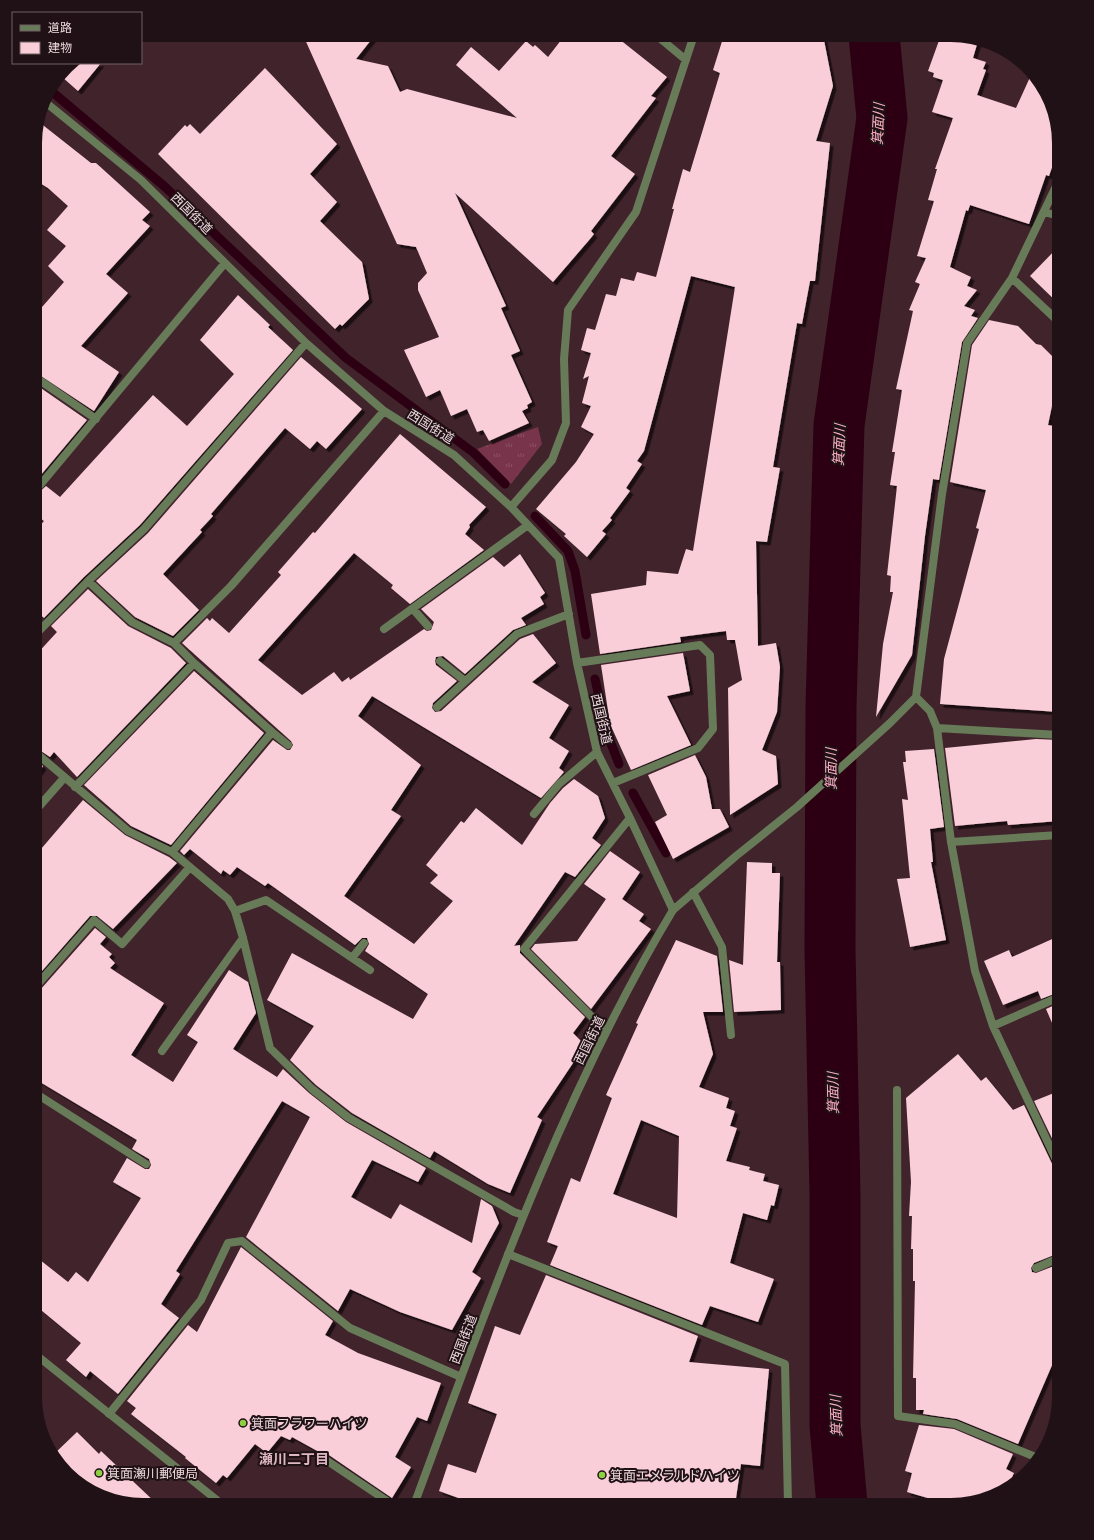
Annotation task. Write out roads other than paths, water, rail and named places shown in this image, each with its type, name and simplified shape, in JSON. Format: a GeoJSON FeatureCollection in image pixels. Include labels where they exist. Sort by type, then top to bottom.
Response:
{"type":"FeatureCollection","features":[{"type":"Feature","properties":{"kind":"street"},"geometry":{"type":"LineString","coordinates":[[664,42],[686,60]]}},
{"type":"Feature","properties":{"kind":"street"},"geometry":{"type":"LineString","coordinates":[[511,507],[552,460],[566,423],[564,359],[568,310],[636,212],[692,42]]}},
{"type":"Feature","properties":{"kind":"street","name":"西国街道"},"geometry":{"type":"LineString","coordinates":[[49,105],[141,180],[306,343],[384,411],[454,455],[511,507],[559,558],[577,663],[597,752],[630,818],[672,910],[606,1031],[562,1121],[523,1215],[417,1498]]}},
{"type":"Feature","properties":{"kind":"street"},"geometry":{"type":"LineString","coordinates":[[672,910],[797,807],[890,723],[916,697],[941,502],[967,343],[1012,278],[1052,195]]}},
{"type":"Feature","properties":{"kind":"street"},"geometry":{"type":"LineString","coordinates":[[1044,212],[1052,214]]}},
{"type":"Feature","properties":{"kind":"street"},"geometry":{"type":"LineString","coordinates":[[42,483],[224,263]]}},
{"type":"Feature","properties":{"kind":"street"},"geometry":{"type":"LineString","coordinates":[[1012,278],[1052,315]]}},
{"type":"Feature","properties":{"kind":"street"},"geometry":{"type":"LineString","coordinates":[[42,628],[88,581],[144,529],[306,343]]}},
{"type":"Feature","properties":{"kind":"street"},"geometry":{"type":"LineString","coordinates":[[42,382],[96,419]]}},
{"type":"Feature","properties":{"kind":"street"},"geometry":{"type":"LineString","coordinates":[[174,643],[231,586],[384,411]]}},
{"type":"Feature","properties":{"kind":"street"},"geometry":{"type":"LineString","coordinates":[[384,629],[528,525]]}},
{"type":"Feature","properties":{"kind":"street"},"geometry":{"type":"LineString","coordinates":[[88,581],[132,622],[174,643],[194,663],[288,745]]}},
{"type":"Feature","properties":{"kind":"street"},"geometry":{"type":"LineString","coordinates":[[412,609],[428,626]]}},
{"type":"Feature","properties":{"kind":"street"},"geometry":{"type":"LineString","coordinates":[[437,707],[517,634],[569,614]]}},
{"type":"Feature","properties":{"kind":"street"},"geometry":{"type":"LineString","coordinates":[[577,663],[700,645],[710,655],[713,729],[698,748],[612,783]]}},
{"type":"Feature","properties":{"kind":"street"},"geometry":{"type":"LineString","coordinates":[[440,661],[465,681]]}},
{"type":"Feature","properties":{"kind":"street"},"geometry":{"type":"LineString","coordinates":[[75,787],[194,663]]}},
{"type":"Feature","properties":{"kind":"street"},"geometry":{"type":"LineString","coordinates":[[916,697],[930,711],[937,728],[952,842],[975,971],[993,1026],[1052,1151]]}},
{"type":"Feature","properties":{"kind":"street"},"geometry":{"type":"LineString","coordinates":[[937,728],[1052,735]]}},
{"type":"Feature","properties":{"kind":"street"},"geometry":{"type":"LineString","coordinates":[[172,852],[272,732]]}},
{"type":"Feature","properties":{"kind":"street"},"geometry":{"type":"LineString","coordinates":[[534,814],[558,784],[597,752]]}},
{"type":"Feature","properties":{"kind":"street"},"geometry":{"type":"LineString","coordinates":[[42,758],[128,830],[172,852],[228,899],[235,911],[243,938],[270,1048],[312,1088],[350,1118],[514,1212],[523,1215]]}},
{"type":"Feature","properties":{"kind":"street"},"geometry":{"type":"LineString","coordinates":[[42,803],[64,778]]}},
{"type":"Feature","properties":{"kind":"street"},"geometry":{"type":"LineString","coordinates":[[606,1031],[524,948],[630,818]]}},
{"type":"Feature","properties":{"kind":"street"},"geometry":{"type":"LineString","coordinates":[[952,842],[1052,835]]}},
{"type":"Feature","properties":{"kind":"street"},"geometry":{"type":"LineString","coordinates":[[42,979],[94,920],[122,944],[190,867]]}},
{"type":"Feature","properties":{"kind":"street"},"geometry":{"type":"LineString","coordinates":[[693,892],[722,947],[731,1035]]}},
{"type":"Feature","properties":{"kind":"street"},"geometry":{"type":"LineString","coordinates":[[235,911],[266,900],[370,970]]}},
{"type":"Feature","properties":{"kind":"street"},"geometry":{"type":"LineString","coordinates":[[162,1051],[243,938]]}},
{"type":"Feature","properties":{"kind":"street"},"geometry":{"type":"LineString","coordinates":[[352,958],[364,943]]}},
{"type":"Feature","properties":{"kind":"street"},"geometry":{"type":"LineString","coordinates":[[993,1026],[1052,1000]]}},
{"type":"Feature","properties":{"kind":"street"},"geometry":{"type":"LineString","coordinates":[[897,1090],[898,1416],[955,1424],[1033,1456]]}},
{"type":"Feature","properties":{"kind":"street"},"geometry":{"type":"LineString","coordinates":[[42,1097],[146,1164]]}},
{"type":"Feature","properties":{"kind":"street"},"geometry":{"type":"LineString","coordinates":[[109,1414],[201,1300],[228,1243],[242,1241],[350,1328],[461,1377]]}},
{"type":"Feature","properties":{"kind":"street"},"geometry":{"type":"LineString","coordinates":[[508,1254],[785,1364],[788,1498]]}},
{"type":"Feature","properties":{"kind":"street"},"geometry":{"type":"LineString","coordinates":[[1036,1268],[1052,1261]]}},
{"type":"Feature","properties":{"kind":"street"},"geometry":{"type":"LineString","coordinates":[[42,1360],[214,1498]]}},
{"type":"Feature","properties":{"kind":"street"},"geometry":{"type":"LineString","coordinates":[[323,1458],[383,1498]]}},
{"type":"Feature","properties":{"kind":"waterway","name":"箕面川"},"geometry":{"type":"LineString","coordinates":[[841,1498],[835,1425],[835,1194],[830,950],[831,706],[839,425],[882,118],[875,42]]}},
{"type":"Feature","properties":{"kind":"waterway"},"geometry":{"type":"LineString","coordinates":[[55,94],[164,186],[346,358],[474,453],[505,484]]}},
{"type":"Feature","properties":{"kind":"waterway"},"geometry":{"type":"LineString","coordinates":[[535,516],[568,551],[575,571],[586,635]]}},
{"type":"Feature","properties":{"kind":"waterway"},"geometry":{"type":"LineString","coordinates":[[595,679],[608,736],[619,764]]}},
{"type":"Feature","properties":{"kind":"waterway"},"geometry":{"type":"LineString","coordinates":[[633,793],[666,853]]}},
{"type":"Feature","properties":{"kind":"place","name":"箕面フラワーハイツ"},"geometry":{"type":"Point","coordinates":[243,1423]}},
{"type":"Feature","properties":{"kind":"place","name":"箕面瀬川郵便局"},"geometry":{"type":"Point","coordinates":[99,1473]}},
{"type":"Feature","properties":{"kind":"place","name":"箕面エメラルドハイツ"},"geometry":{"type":"Point","coordinates":[602,1475]}},
{"type":"Feature","properties":{"kind":"district","name":"瀬川二丁目"},"geometry":{"type":"Point","coordinates":[294,1459]}}]}
